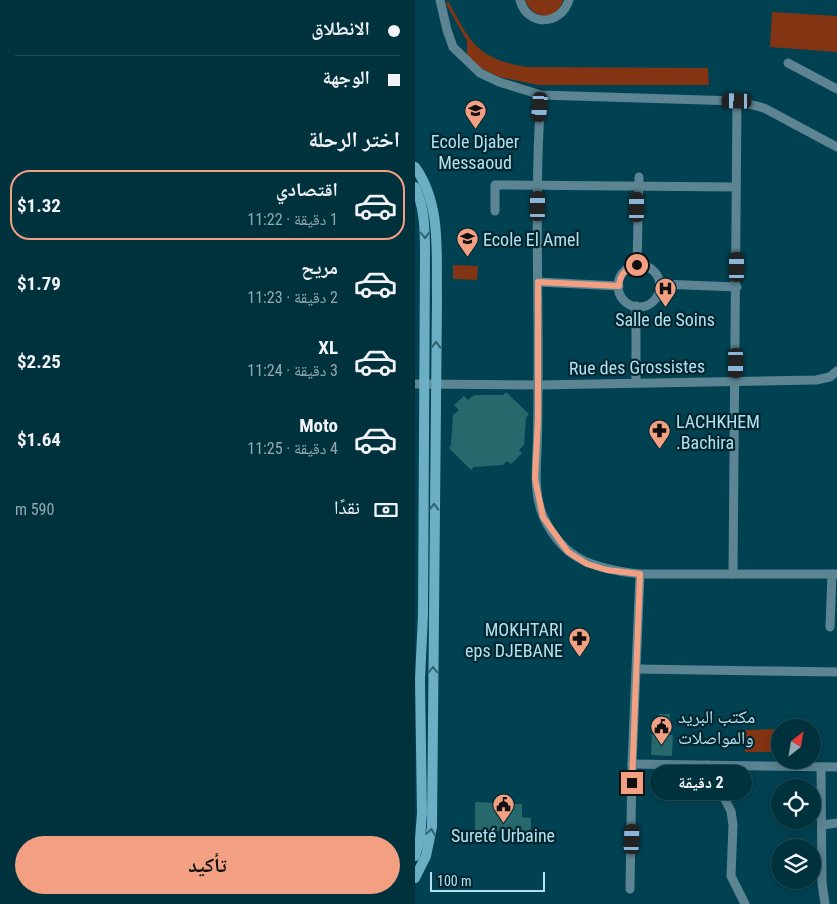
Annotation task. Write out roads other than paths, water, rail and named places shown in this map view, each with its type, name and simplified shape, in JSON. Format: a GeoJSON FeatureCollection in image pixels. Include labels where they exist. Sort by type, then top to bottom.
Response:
{"type":"FeatureCollection","features":[{"type":"Feature","properties":{"kind":"main road"},"geometry":{"type":"LineString","coordinates":[[415,167],[424,180],[434,211],[437,298],[432,827],[418,855]]}},
{"type":"Feature","properties":{"kind":"main road"},"geometry":{"type":"LineString","coordinates":[[415,187],[425,226],[419,384],[419,615],[422,813],[415,878]]}},
{"type":"Feature","properties":{"kind":"street"},"geometry":{"type":"LineString","coordinates":[[440,0],[453,47],[465,60],[480,73],[541,96],[737,101],[764,108],[837,147]]}},
{"type":"Feature","properties":{"kind":"street"},"geometry":{"type":"LineString","coordinates":[[520,0],[527,14],[542,21],[560,16],[567,8],[569,0]]}},
{"type":"Feature","properties":{"kind":"street"},"geometry":{"type":"LineString","coordinates":[[788,63],[837,89]]}},
{"type":"Feature","properties":{"kind":"street"},"geometry":{"type":"LineString","coordinates":[[541,96],[538,187],[538,385],[535,479],[543,517],[568,552],[587,564],[607,570],[640,574],[834,574],[830,627]]}},
{"type":"Feature","properties":{"kind":"street"},"geometry":{"type":"LineString","coordinates":[[733,574],[737,287],[737,101]]}},
{"type":"Feature","properties":{"kind":"street"},"geometry":{"type":"LineString","coordinates":[[637,265],[637,188],[639,177]]}},
{"type":"Feature","properties":{"kind":"street"},"geometry":{"type":"LineString","coordinates":[[495,212],[495,185],[637,188],[736,187]]}},
{"type":"Feature","properties":{"kind":"street"},"geometry":{"type":"LineString","coordinates":[[637,265],[645,266],[652,270],[658,276],[660,284],[659,291],[651,303],[636,306],[622,297],[619,286],[622,274],[637,265]]}},
{"type":"Feature","properties":{"kind":"street"},"geometry":{"type":"LineString","coordinates":[[538,282],[619,286]]}},
{"type":"Feature","properties":{"kind":"street"},"geometry":{"type":"LineString","coordinates":[[660,284],[737,287]]}},
{"type":"Feature","properties":{"kind":"street"},"geometry":{"type":"LineString","coordinates":[[636,306],[636,382]]}},
{"type":"Feature","properties":{"kind":"street","name":"Rue des Grossistes"},"geometry":{"type":"LineString","coordinates":[[419,384],[538,385],[816,380],[830,377],[837,371]]}},
{"type":"Feature","properties":{"kind":"street"},"geometry":{"type":"LineString","coordinates":[[630,889],[632,764],[640,574]]}},
{"type":"Feature","properties":{"kind":"street"},"geometry":{"type":"LineString","coordinates":[[637,669],[837,672]]}},
{"type":"Feature","properties":{"kind":"street"},"geometry":{"type":"LineString","coordinates":[[632,764],[771,766]]}},
{"type":"Feature","properties":{"kind":"street"},"geometry":{"type":"LineString","coordinates":[[707,765],[731,811],[733,825],[731,876],[745,904]]}},
{"type":"Feature","properties":{"kind":"street"},"geometry":{"type":"LineString","coordinates":[[825,904],[822,883],[821,767],[837,767]]}},
{"type":"Feature","properties":{"kind":"street"},"geometry":{"type":"LineString","coordinates":[[822,825],[837,823]]}},
{"type":"Feature","properties":{"kind":"place","name":"Ecole Djaber Messaoud"},"geometry":{"type":"Point","coordinates":[475,130]}},
{"type":"Feature","properties":{"kind":"place","name":"Ecole El Amel"},"geometry":{"type":"Point","coordinates":[467,258]}},
{"type":"Feature","properties":{"kind":"place","name":"Salle de Soins"},"geometry":{"type":"Point","coordinates":[665,308]}},
{"type":"Feature","properties":{"kind":"place","name":"LACHKHEM .Bachira"},"geometry":{"type":"Point","coordinates":[660,450]}},
{"type":"Feature","properties":{"kind":"place","name":"MOKHTARI eps DJEBANE"},"geometry":{"type":"Point","coordinates":[579,658]}},
{"type":"Feature","properties":{"kind":"place","name":"مكتب البريد والمواصلات"},"geometry":{"type":"Point","coordinates":[662,745]}},
{"type":"Feature","properties":{"kind":"place","name":"Sureté Urbaine"},"geometry":{"type":"Point","coordinates":[503,824]}}]}
